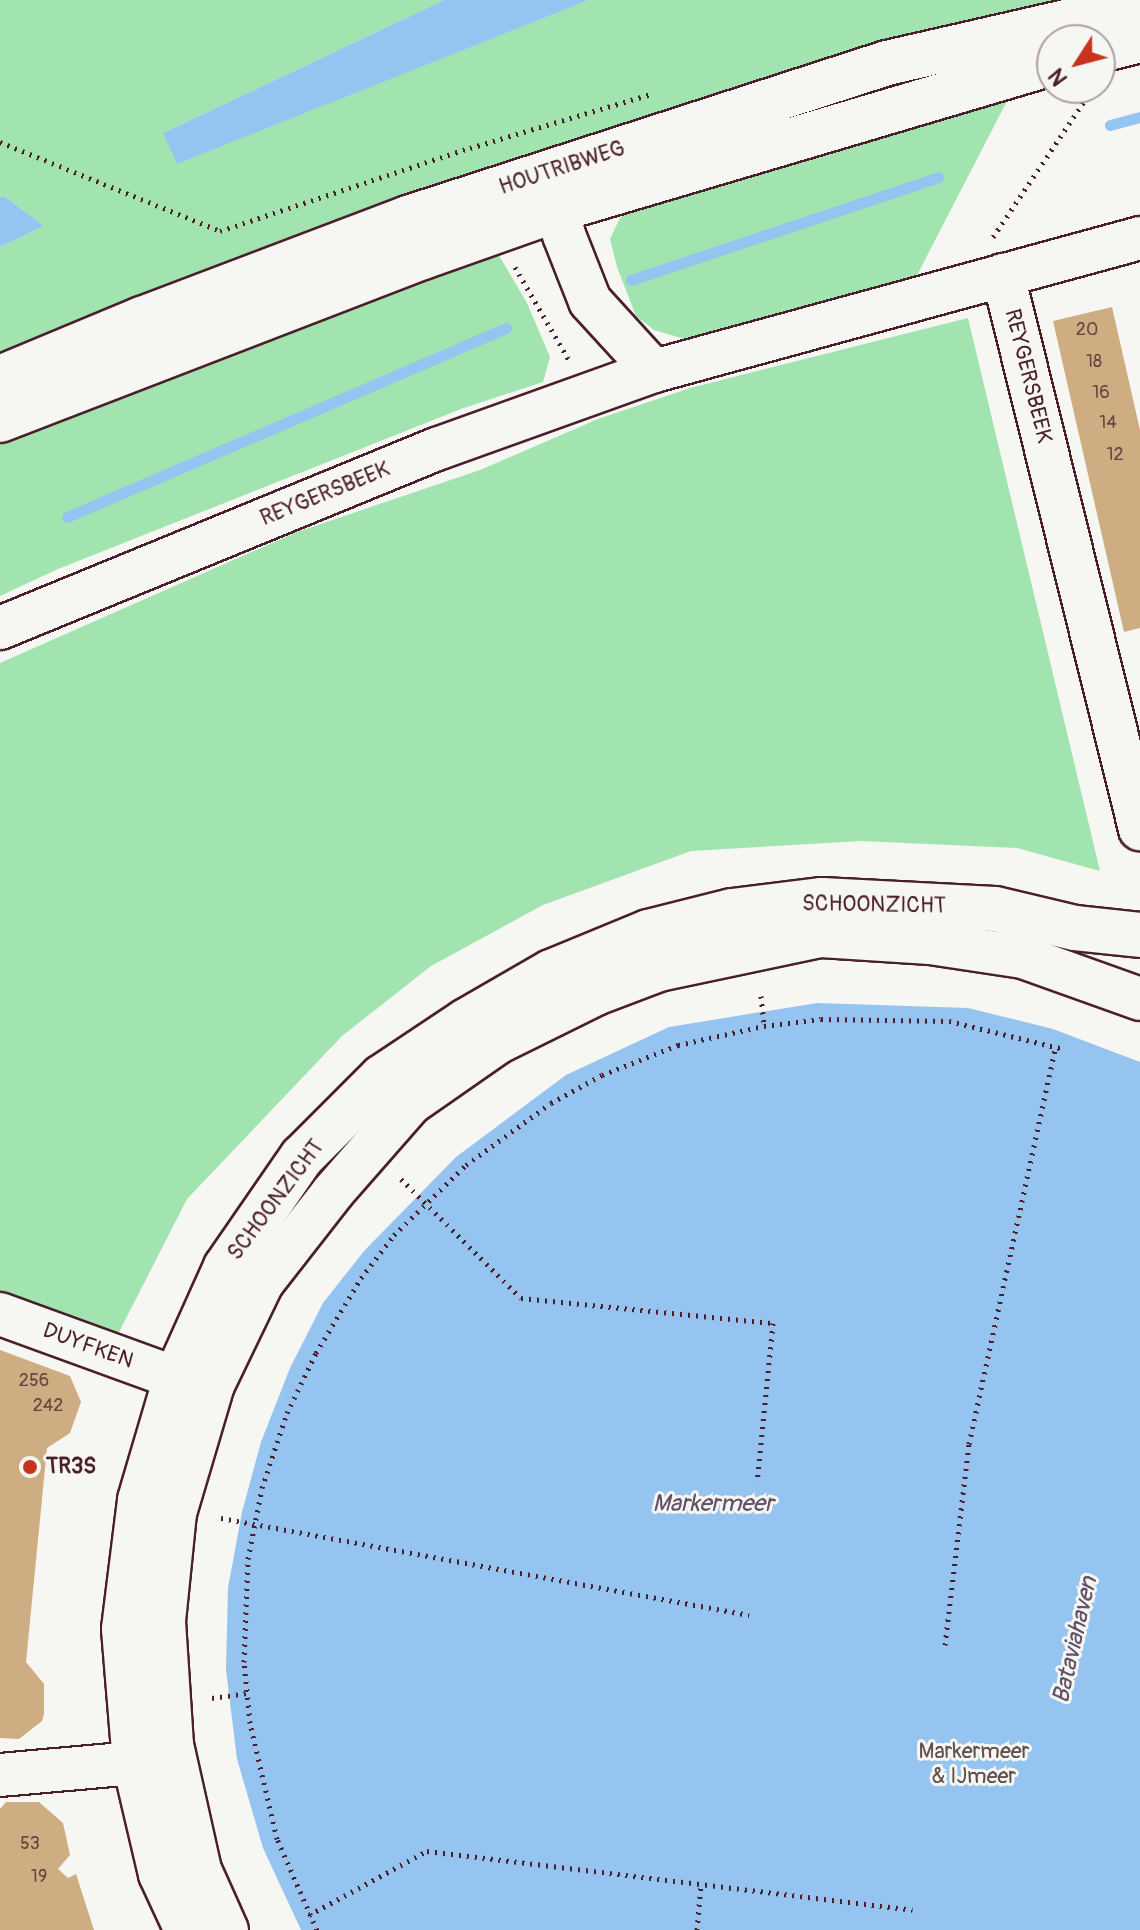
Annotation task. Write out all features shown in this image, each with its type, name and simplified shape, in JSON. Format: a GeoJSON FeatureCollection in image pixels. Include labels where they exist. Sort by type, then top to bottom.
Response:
{"type":"FeatureCollection","features":[{"type":"Feature","properties":{"kind":"main road","name":"HOUTRIBWEG"},"geometry":{"type":"LineString","coordinates":[[0,420],[490,212],[552,192],[887,63],[1140,5]]}},
{"type":"Feature","properties":{"kind":"main road"},"geometry":{"type":"LineString","coordinates":[[1116,46],[1140,40]]}},
{"type":"Feature","properties":{"kind":"main road","name":"HOUTRIBWEG"},"geometry":{"type":"LineString","coordinates":[[552,192],[1036,67]]}},
{"type":"Feature","properties":{"kind":"main road","name":"HOUTRIBWEG"},"geometry":{"type":"LineString","coordinates":[[0,378],[142,319],[408,218],[490,212]]}},
{"type":"Feature","properties":{"kind":"main road","name":"SCHOONZICHT"},"geometry":{"type":"LineString","coordinates":[[187,1930],[161,1874],[135,1763],[124,1629],[140,1500],[176,1378],[226,1267],[302,1157],[382,1077],[466,1021],[551,972],[648,932],[732,911],[822,900],[995,909],[1075,928],[1120,936],[1140,935]]}},
{"type":"Feature","properties":{"kind":"street"},"geometry":{"type":"LineString","coordinates":[[552,192],[590,301],[654,371]]}},
{"type":"Feature","properties":{"kind":"street"},"geometry":{"type":"LineString","coordinates":[[1003,275],[1140,238]]}},
{"type":"Feature","properties":{"kind":"street","name":"REYGERSBEEK"},"geometry":{"type":"LineString","coordinates":[[0,628],[437,449],[654,371],[1003,275],[1140,829]]}},
{"type":"Feature","properties":{"kind":"street"},"geometry":{"type":"LineString","coordinates":[[227,1930],[200,1870],[172,1745],[164,1621],[175,1513],[213,1385],[262,1283],[333,1192],[411,1103],[497,1043],[596,994],[659,970],[821,936],[930,943],[1023,957],[1140,999]]}},
{"type":"Feature","properties":{"kind":"street","name":"DUYFKEN"},"geometry":{"type":"LineString","coordinates":[[0,1314],[176,1378]]}},
{"type":"Feature","properties":{"kind":"street"},"geometry":{"type":"LineString","coordinates":[[0,1775],[135,1763]]}},
{"type":"Feature","properties":{"kind":"path","name":"HOUTRIBWEG"},"geometry":{"type":"LineString","coordinates":[[0,142],[220,231],[470,148],[667,90]]}},
{"type":"Feature","properties":{"kind":"path"},"geometry":{"type":"LineString","coordinates":[[960,286],[1082,104]]}},
{"type":"Feature","properties":{"kind":"path"},"geometry":{"type":"LineString","coordinates":[[470,148],[490,212],[585,396]]}},
{"type":"Feature","properties":{"kind":"path"},"geometry":{"type":"LineString","coordinates":[[761,996],[764,1026]]}},
{"type":"Feature","properties":{"kind":"path"},"geometry":{"type":"LineString","coordinates":[[317,1930],[277,1839],[250,1723],[245,1616],[254,1524],[287,1413],[316,1353],[361,1278],[426,1202],[466,1165],[551,1103],[602,1075],[678,1045],[764,1026],[821,1019],[949,1021],[1064,1049]]}},
{"type":"Feature","properties":{"kind":"path"},"geometry":{"type":"LineString","coordinates":[[945,1645],[969,1444],[1056,1046]]}},
{"type":"Feature","properties":{"kind":"path"},"geometry":{"type":"LineString","coordinates":[[401,1179],[521,1298],[773,1323],[757,1482]]}},
{"type":"Feature","properties":{"kind":"path"},"geometry":{"type":"LineString","coordinates":[[221,1518],[749,1615]]}},
{"type":"Feature","properties":{"kind":"path"},"geometry":{"type":"LineString","coordinates":[[212,1698],[247,1693]]}},
{"type":"Feature","properties":{"kind":"path"},"geometry":{"type":"LineString","coordinates":[[309,1915],[427,1851],[912,1910]]}},
{"type":"Feature","properties":{"kind":"path"},"geometry":{"type":"LineString","coordinates":[[697,1930],[701,1884]]}},
{"type":"Feature","properties":{"kind":"green space"},"geometry":{"type":"Polygon","coordinates":[[[0,0],[444,0],[163,133],[177,163],[589,0],[1117,0],[0,362],[0,247],[44,226],[4,196],[0,197],[0,0]]]}},
{"type":"Feature","properties":{"kind":"green space"},"geometry":{"type":"Polygon","coordinates":[[[1007,101],[914,281],[723,334],[688,340],[654,330],[636,316],[610,239],[620,218],[635,206],[1007,101]]]}},
{"type":"Feature","properties":{"kind":"green space"},"geometry":{"type":"Polygon","coordinates":[[[494,247],[527,303],[550,357],[543,382],[461,409],[58,569],[0,596],[0,438],[494,247]]]}},
{"type":"Feature","properties":{"kind":"green space"},"geometry":{"type":"Polygon","coordinates":[[[968,318],[1100,871],[1017,848],[861,841],[691,851],[543,905],[431,966],[342,1036],[187,1199],[116,1338],[0,1296],[0,663],[297,532],[480,470],[598,419],[690,388],[968,318]]]}},
{"type":"Feature","properties":{"kind":"water"},"geometry":{"type":"Polygon","coordinates":[[[444,0],[589,0],[177,164],[163,133],[444,0]]]}},
{"type":"Feature","properties":{"kind":"water"},"geometry":{"type":"Polygon","coordinates":[[[4,196],[44,226],[0,247],[0,197],[4,196]]]}},
{"type":"Feature","properties":{"kind":"water","name":"Markermeer"},"geometry":{"type":"Polygon","coordinates":[[[817,1003],[968,1008],[1053,1029],[1140,1062],[1140,1930],[301,1930],[263,1848],[237,1759],[226,1670],[228,1588],[242,1512],[261,1442],[290,1368],[323,1303],[364,1251],[456,1157],[566,1075],[669,1027],[817,1003]]]}},
{"type":"Feature","properties":{"kind":"building"},"geometry":{"type":"Polygon","coordinates":[[[1112,307],[1140,430],[1140,628],[1124,632],[1053,321],[1112,307]]]}},
{"type":"Feature","properties":{"kind":"building"},"geometry":{"type":"Polygon","coordinates":[[[0,1350],[70,1376],[81,1402],[70,1433],[47,1448],[26,1662],[44,1684],[44,1714],[42,1721],[19,1739],[0,1738],[0,1350]]]}},
{"type":"Feature","properties":{"kind":"building"},"geometry":{"type":"Polygon","coordinates":[[[6,1802],[39,1802],[63,1823],[70,1855],[58,1869],[68,1878],[76,1874],[94,1930],[0,1930],[0,1809],[6,1802]]]}},
{"type":"Feature","properties":{"kind":"waterway"},"geometry":{"type":"LineString","coordinates":[[1110,125],[1140,117]]}},
{"type":"Feature","properties":{"kind":"waterway"},"geometry":{"type":"LineString","coordinates":[[631,280],[938,177]]}},
{"type":"Feature","properties":{"kind":"waterway"},"geometry":{"type":"LineString","coordinates":[[67,517],[506,328]]}},
{"type":"Feature","properties":{"kind":"place","name":"TR3S"},"geometry":{"type":"Point","coordinates":[30,1467]}},
{"type":"Feature","properties":{"kind":"water label","name":"Bataviahaven"},"geometry":{"type":"Point","coordinates":[1075,1640]}},
{"type":"Feature","properties":{"kind":"park label","name":"Markermeer & IJmeer"},"geometry":{"type":"Point","coordinates":[974,1764]}}]}
